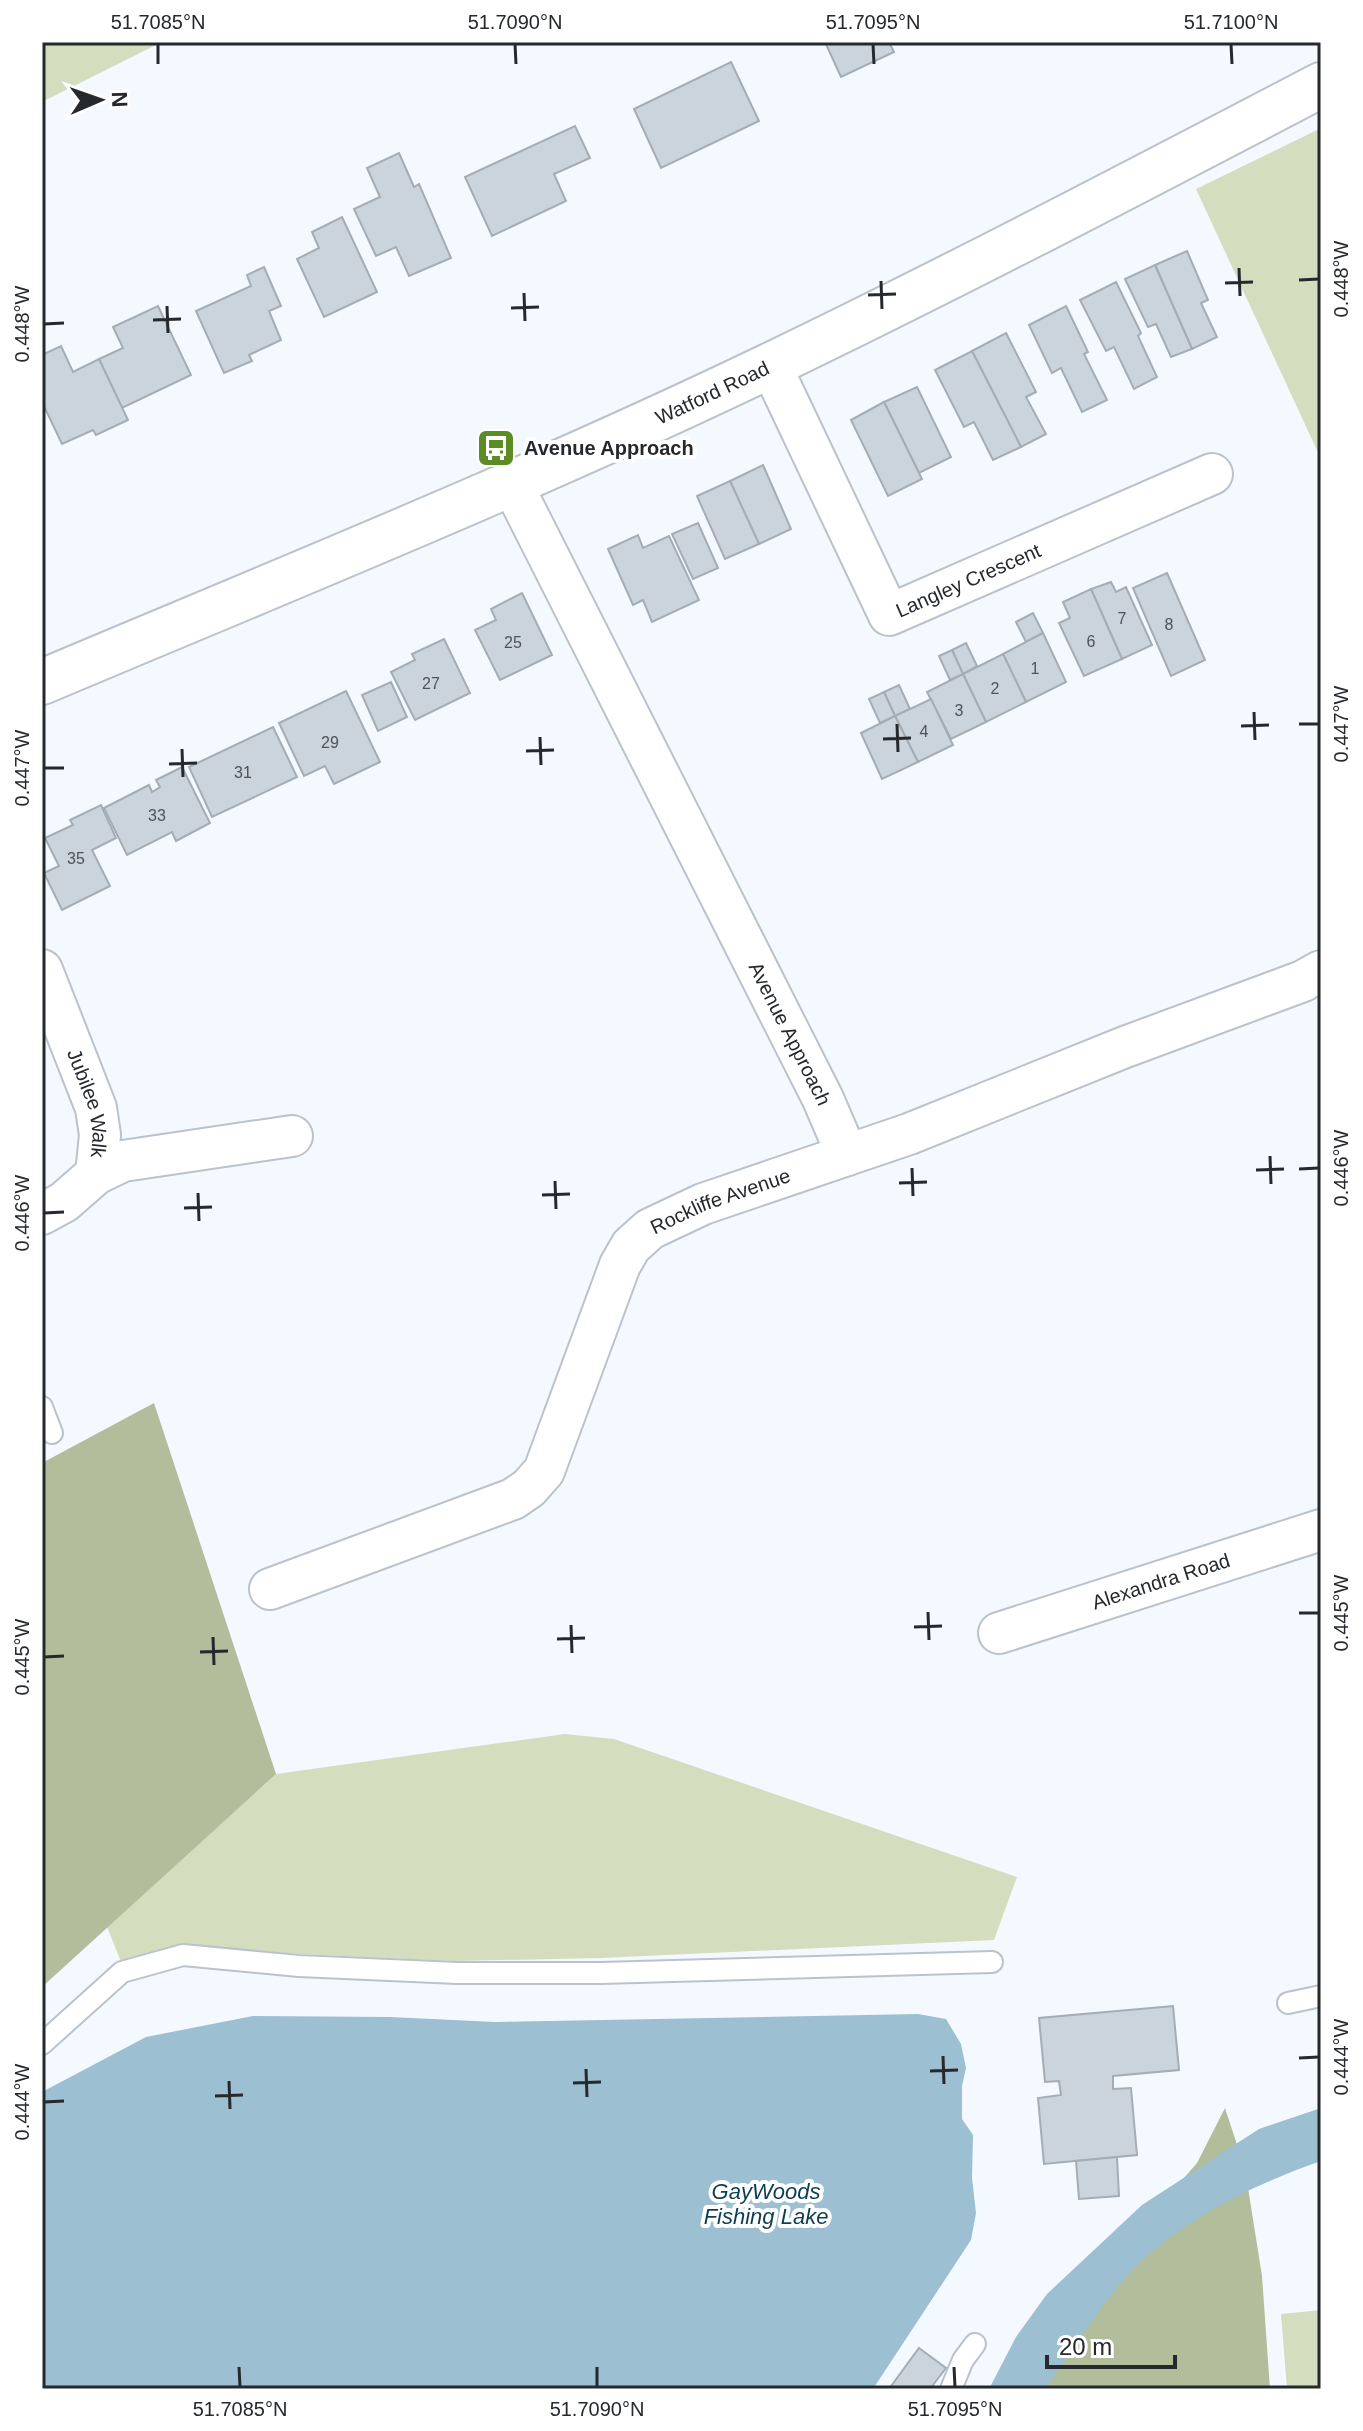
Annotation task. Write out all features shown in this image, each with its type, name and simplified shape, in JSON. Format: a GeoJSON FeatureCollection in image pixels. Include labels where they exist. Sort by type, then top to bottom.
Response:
{"type":"FeatureCollection","features":[{"type":"Feature","properties":{"kind":"main road","name":"Watford Road"},"geometry":{"type":"LineString","coordinates":[[42,682],[512,484],[771,366],[1111,195],[1321,85]]}},
{"type":"Feature","properties":{"kind":"street","name":"Langley Crescent"},"geometry":{"type":"LineString","coordinates":[[771,366],[889,615],[1212,474]]}},
{"type":"Feature","properties":{"kind":"street","name":"Avenue Approach"},"geometry":{"type":"LineString","coordinates":[[512,484],[823,1099],[847,1155]]}},
{"type":"Feature","properties":{"kind":"street","name":"Jubilee Walk"},"geometry":{"type":"LineString","coordinates":[[42,970],[96,1108],[100,1135],[96,1174],[64,1202],[42,1214]]}},
{"type":"Feature","properties":{"kind":"street","name":"Rockliffe Avenue"},"geometry":{"type":"LineString","coordinates":[[270,1589],[501,1504],[529,1488],[544,1471],[620,1265],[631,1246],[650,1229],[703,1204],[909,1134],[1125,1047],[1303,981],[1321,971]]}},
{"type":"Feature","properties":{"kind":"street"},"geometry":{"type":"LineString","coordinates":[[96,1174],[123,1161],[292,1136]]}},
{"type":"Feature","properties":{"kind":"street","name":"Alexandra Road"},"geometry":{"type":"LineString","coordinates":[[999,1633],[1321,1530]]}},
{"type":"Feature","properties":{"kind":"lane"},"geometry":{"type":"LineString","coordinates":[[42,1407],[52,1433]]}},
{"type":"Feature","properties":{"kind":"lane"},"geometry":{"type":"LineString","coordinates":[[42,2044],[122,1972],[183,1955],[299,1966],[457,1973],[601,1973],[992,1962]]}},
{"type":"Feature","properties":{"kind":"lane"},"geometry":{"type":"LineString","coordinates":[[1288,2003],[1321,1996]]}},
{"type":"Feature","properties":{"kind":"lane"},"geometry":{"type":"LineString","coordinates":[[951,2389],[963,2360],[975,2344]]}},
{"type":"Feature","properties":{"kind":"green space"},"geometry":{"type":"Polygon","coordinates":[[[42,42],[162,42],[42,102],[42,42]]]}},
{"type":"Feature","properties":{"kind":"green space"},"geometry":{"type":"Polygon","coordinates":[[[1321,128],[1321,459],[1196,189],[1321,128]]]}},
{"type":"Feature","properties":{"kind":"green space"},"geometry":{"type":"Polygon","coordinates":[[[154,1403],[276,1774],[42,1987],[42,1463],[154,1403]]]}},
{"type":"Feature","properties":{"kind":"green space"},"geometry":{"type":"Polygon","coordinates":[[[565,1734],[614,1739],[1017,1877],[994,1940],[602,1958],[454,1961],[182,1945],[121,1962],[107,1927],[276,1774],[565,1734]]]}},
{"type":"Feature","properties":{"kind":"green space"},"geometry":{"type":"Polygon","coordinates":[[[1225,2108],[1245,2169],[1262,2276],[1270,2389],[989,2389],[1051,2330],[1197,2163],[1225,2108]]]}},
{"type":"Feature","properties":{"kind":"green space"},"geometry":{"type":"Polygon","coordinates":[[[1321,2310],[1321,2389],[1287,2389],[1281,2314],[1321,2310]]]}},
{"type":"Feature","properties":{"kind":"water","name":"GayWoods Fishing Lake"},"geometry":{"type":"Polygon","coordinates":[[[918,2014],[946,2019],[961,2044],[966,2068],[962,2086],[962,2119],[973,2135],[972,2178],[976,2213],[971,2240],[873,2389],[42,2389],[42,2092],[146,2037],[253,2016],[495,2022],[918,2014]]]}},
{"type":"Feature","properties":{"kind":"water"},"geometry":{"type":"Polygon","coordinates":[[[1321,2108],[1321,2161],[1239,2195],[1162,2243],[1120,2284],[1045,2389],[989,2389],[1016,2337],[1047,2294],[1142,2205],[1259,2129],[1321,2108]]]}},
{"type":"Feature","properties":{"kind":"building"},"geometry":{"type":"Polygon","coordinates":[[[825,42],[889,42],[894,52],[841,77],[825,42]]]}},
{"type":"Feature","properties":{"kind":"building"},"geometry":{"type":"Polygon","coordinates":[[[731,62],[759,121],[661,168],[634,109],[731,62]]]}},
{"type":"Feature","properties":{"kind":"building"},"geometry":{"type":"Polygon","coordinates":[[[575,126],[590,158],[554,174],[566,201],[492,236],[465,177],[575,126]]]}},
{"type":"Feature","properties":{"kind":"building"},"geometry":{"type":"Polygon","coordinates":[[[399,153],[414,187],[419,184],[451,258],[409,276],[396,247],[376,256],[354,209],[380,197],[367,168],[399,153]]]}},
{"type":"Feature","properties":{"kind":"building"},"geometry":{"type":"Polygon","coordinates":[[[342,217],[377,292],[324,317],[297,259],[319,248],[312,232],[342,217]]]}},
{"type":"Feature","properties":{"kind":"building"},"geometry":{"type":"Polygon","coordinates":[[[1187,251],[1208,300],[1201,303],[1217,337],[1192,349],[1155,265],[1187,251]]]}},
{"type":"Feature","properties":{"kind":"building"},"geometry":{"type":"Polygon","coordinates":[[[1155,265],[1192,349],[1171,357],[1156,324],[1148,327],[1125,279],[1155,265]]]}},
{"type":"Feature","properties":{"kind":"building"},"geometry":{"type":"Polygon","coordinates":[[[264,267],[281,306],[269,311],[281,340],[249,355],[252,361],[224,373],[196,311],[251,286],[247,275],[264,267]]]}},
{"type":"Feature","properties":{"kind":"building"},"geometry":{"type":"Polygon","coordinates":[[[1116,282],[1141,333],[1138,336],[1157,377],[1134,389],[1114,347],[1106,351],[1080,300],[1116,282]]]}},
{"type":"Feature","properties":{"kind":"building"},"geometry":{"type":"Polygon","coordinates":[[[158,306],[191,375],[122,408],[99,359],[123,348],[113,327],[158,306]]]}},
{"type":"Feature","properties":{"kind":"building"},"geometry":{"type":"Polygon","coordinates":[[[1066,306],[1088,352],[1084,354],[1107,400],[1082,412],[1061,368],[1052,373],[1029,325],[1066,306]]]}},
{"type":"Feature","properties":{"kind":"building"},"geometry":{"type":"Polygon","coordinates":[[[1006,333],[1036,392],[1026,397],[1046,434],[1021,447],[972,351],[1006,333]]]}},
{"type":"Feature","properties":{"kind":"building"},"geometry":{"type":"Polygon","coordinates":[[[61,346],[73,372],[99,359],[128,420],[96,435],[93,430],[62,444],[42,402],[42,355],[61,346]]]}},
{"type":"Feature","properties":{"kind":"building"},"geometry":{"type":"Polygon","coordinates":[[[972,351],[1021,447],[993,460],[974,422],[964,427],[935,370],[972,351]]]}},
{"type":"Feature","properties":{"kind":"building"},"geometry":{"type":"Polygon","coordinates":[[[917,387],[951,457],[919,473],[884,402],[917,387]]]}},
{"type":"Feature","properties":{"kind":"building"},"geometry":{"type":"Polygon","coordinates":[[[884,402],[922,479],[888,496],[851,420],[884,402]]]}},
{"type":"Feature","properties":{"kind":"building"},"geometry":{"type":"Polygon","coordinates":[[[763,465],[791,529],[759,544],[730,481],[763,465]]]}},
{"type":"Feature","properties":{"kind":"building"},"geometry":{"type":"Polygon","coordinates":[[[730,481],[759,544],[725,559],[697,496],[730,481]]]}},
{"type":"Feature","properties":{"kind":"building"},"geometry":{"type":"Polygon","coordinates":[[[698,523],[718,568],[693,579],[672,534],[698,523]]]}},
{"type":"Feature","properties":{"kind":"building"},"geometry":{"type":"Polygon","coordinates":[[[638,535],[643,548],[669,536],[699,600],[652,622],[643,600],[633,605],[608,549],[638,535]]]}},
{"type":"Feature","properties":{"kind":"building"},"geometry":{"type":"Polygon","coordinates":[[[1167,573],[1205,660],[1171,676],[1133,588],[1167,573]]]}},
{"type":"Feature","properties":{"kind":"building"},"geometry":{"type":"Polygon","coordinates":[[[1111,582],[1116,592],[1126,587],[1152,645],[1122,659],[1091,589],[1111,582]]]}},
{"type":"Feature","properties":{"kind":"building"},"geometry":{"type":"Polygon","coordinates":[[[1091,589],[1122,659],[1084,676],[1059,623],[1070,618],[1063,602],[1091,589]]]}},
{"type":"Feature","properties":{"kind":"building"},"geometry":{"type":"Polygon","coordinates":[[[522,593],[552,655],[500,680],[475,630],[496,620],[491,609],[522,593]]]}},
{"type":"Feature","properties":{"kind":"building"},"geometry":{"type":"Polygon","coordinates":[[[1033,613],[1043,633],[1026,642],[1016,622],[1033,613]]]}},
{"type":"Feature","properties":{"kind":"building"},"geometry":{"type":"Polygon","coordinates":[[[1043,633],[1066,682],[1026,702],[1003,654],[1043,633]]]}},
{"type":"Feature","properties":{"kind":"building"},"geometry":{"type":"Polygon","coordinates":[[[444,639],[470,693],[415,720],[391,672],[415,660],[412,654],[444,639]]]}},
{"type":"Feature","properties":{"kind":"building"},"geometry":{"type":"Polygon","coordinates":[[[966,643],[977,666],[963,674],[952,650],[966,643]]]}},
{"type":"Feature","properties":{"kind":"building"},"geometry":{"type":"Polygon","coordinates":[[[952,650],[963,674],[950,680],[939,656],[952,650]]]}},
{"type":"Feature","properties":{"kind":"building"},"geometry":{"type":"Polygon","coordinates":[[[1003,654],[1026,702],[986,722],[963,674],[1003,654]]]}},
{"type":"Feature","properties":{"kind":"building"},"geometry":{"type":"Polygon","coordinates":[[[963,674],[986,722],[951,739],[927,692],[963,674]]]}},
{"type":"Feature","properties":{"kind":"building"},"geometry":{"type":"Polygon","coordinates":[[[391,682],[407,717],[378,731],[362,695],[391,682]]]}},
{"type":"Feature","properties":{"kind":"building"},"geometry":{"type":"Polygon","coordinates":[[[899,685],[910,709],[895,716],[884,692],[899,685]]]}},
{"type":"Feature","properties":{"kind":"building"},"geometry":{"type":"Polygon","coordinates":[[[346,691],[380,762],[334,784],[325,766],[304,776],[279,723],[346,691]]]}},
{"type":"Feature","properties":{"kind":"building"},"geometry":{"type":"Polygon","coordinates":[[[884,692],[895,716],[880,723],[869,699],[884,692]]]}},
{"type":"Feature","properties":{"kind":"building"},"geometry":{"type":"Polygon","coordinates":[[[931,699],[953,745],[918,762],[895,716],[931,699]]]}},
{"type":"Feature","properties":{"kind":"building"},"geometry":{"type":"Polygon","coordinates":[[[895,716],[918,762],[882,779],[861,733],[895,716]]]}},
{"type":"Feature","properties":{"kind":"building"},"geometry":{"type":"Polygon","coordinates":[[[273,727],[297,777],[212,817],[189,767],[273,727]]]}},
{"type":"Feature","properties":{"kind":"building"},"geometry":{"type":"Polygon","coordinates":[[[182,767],[210,823],[176,841],[172,832],[127,855],[104,808],[149,785],[152,792],[160,787],[156,780],[182,767]]]}},
{"type":"Feature","properties":{"kind":"building"},"geometry":{"type":"Polygon","coordinates":[[[101,805],[116,838],[92,850],[110,886],[62,910],[44,873],[59,866],[45,838],[73,825],[70,820],[101,805]]]}},
{"type":"Feature","properties":{"kind":"building"},"geometry":{"type":"Polygon","coordinates":[[[1173,2006],[1179,2070],[1113,2076],[1113,2089],[1131,2088],[1137,2155],[1044,2164],[1038,2098],[1061,2095],[1059,2081],[1045,2082],[1039,2018],[1173,2006]]]}},
{"type":"Feature","properties":{"kind":"building"},"geometry":{"type":"Polygon","coordinates":[[[1117,2157],[1119,2196],[1079,2199],[1076,2161],[1117,2157]]]}},
{"type":"Feature","properties":{"kind":"building"},"geometry":{"type":"Polygon","coordinates":[[[919,2348],[946,2368],[930,2389],[889,2389],[919,2348]]]}},
{"type":"Feature","properties":{"kind":"place","name":"Avenue Approach"},"geometry":{"type":"Point","coordinates":[496,448]}}]}
